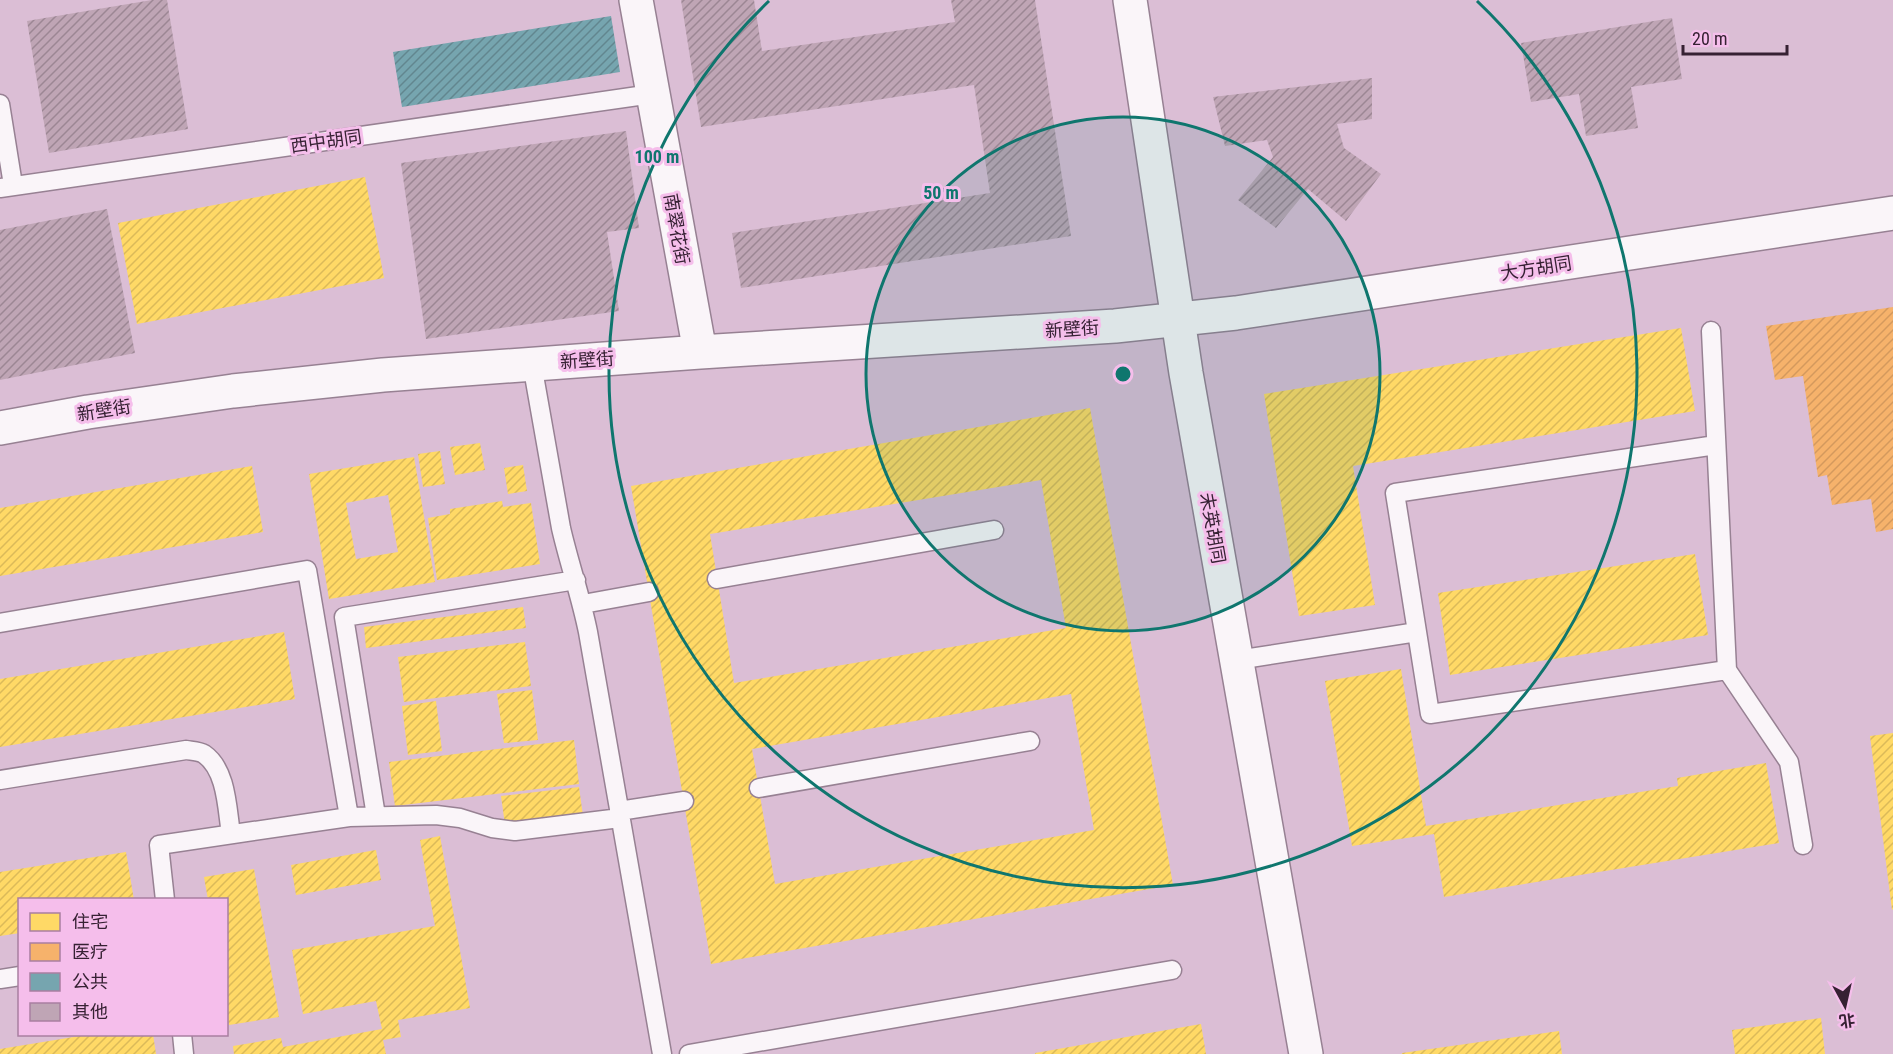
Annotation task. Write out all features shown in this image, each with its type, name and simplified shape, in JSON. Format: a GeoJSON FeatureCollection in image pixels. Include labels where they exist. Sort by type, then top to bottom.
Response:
{"type":"FeatureCollection","features":[{"type":"Feature","properties":{"kind":"street","name":"南翠花街"},"geometry":{"type":"LineString","coordinates":[[636,0],[700,352]]}},
{"type":"Feature","properties":{"kind":"street","name":"未英胡同"},"geometry":{"type":"LineString","coordinates":[[1130,0],[1178,319],[1306,1054]]}},
{"type":"Feature","properties":{"kind":"street","name":"大方胡同"},"geometry":{"type":"LineString","coordinates":[[1178,319],[1236,313],[1893,213]]}},
{"type":"Feature","properties":{"kind":"street","name":"新壁街"},"geometry":{"type":"LineString","coordinates":[[0,428],[88,412],[232,391],[383,375],[1115,326],[1178,319]]}},
{"type":"Feature","properties":{"kind":"lane","name":"西中胡同"},"geometry":{"type":"LineString","coordinates":[[6,187],[652,94]]}},
{"type":"Feature","properties":{"kind":"lane"},"geometry":{"type":"LineString","coordinates":[[0,104],[6,187]]}},
{"type":"Feature","properties":{"kind":"lane"},"geometry":{"type":"LineString","coordinates":[[1711,332],[1727,670],[1790,762],[1803,845]]}},
{"type":"Feature","properties":{"kind":"lane"},"geometry":{"type":"LineString","coordinates":[[532,364],[561,528],[582,604],[662,1054]]}},
{"type":"Feature","properties":{"kind":"lane"},"geometry":{"type":"LineString","coordinates":[[1716,446],[1395,493],[1430,714],[1727,670]]}},
{"type":"Feature","properties":{"kind":"lane"},"geometry":{"type":"LineString","coordinates":[[717,579],[994,530]]}},
{"type":"Feature","properties":{"kind":"lane"},"geometry":{"type":"LineString","coordinates":[[0,623],[307,570],[349,817]]}},
{"type":"Feature","properties":{"kind":"lane"},"geometry":{"type":"LineString","coordinates":[[376,816],[344,617],[576,580]]}},
{"type":"Feature","properties":{"kind":"lane"},"geometry":{"type":"LineString","coordinates":[[582,604],[649,592]]}},
{"type":"Feature","properties":{"kind":"lane"},"geometry":{"type":"LineString","coordinates":[[1237,660],[1417,632]]}},
{"type":"Feature","properties":{"kind":"lane"},"geometry":{"type":"LineString","coordinates":[[759,788],[1030,741]]}},
{"type":"Feature","properties":{"kind":"lane"},"geometry":{"type":"LineString","coordinates":[[0,780],[186,750],[202,753],[214,764],[222,780],[231,834]]}},
{"type":"Feature","properties":{"kind":"lane"},"geometry":{"type":"LineString","coordinates":[[165,898],[159,845],[349,817],[436,815],[460,818],[492,828],[514,831],[684,801]]}},
{"type":"Feature","properties":{"kind":"lane"},"geometry":{"type":"LineString","coordinates":[[689,1054],[1172,970]]}},
{"type":"Feature","properties":{"kind":"lane"},"geometry":{"type":"LineString","coordinates":[[0,980],[18,976]]}},
{"type":"Feature","properties":{"kind":"lane"},"geometry":{"type":"LineString","coordinates":[[182,1036],[184,1054]]}},
{"type":"Feature","properties":{"kind":"building: 住宅"},"geometry":{"type":"Polygon","coordinates":[[[365,177],[384,278],[137,324],[118,223],[365,177]]]}},
{"type":"Feature","properties":{"kind":"building: 住宅"},"geometry":{"type":"Polygon","coordinates":[[[1681,328],[1695,411],[1353,466],[1375,605],[1299,616],[1264,394],[1681,328]]]}},
{"type":"Feature","properties":{"kind":"building: 住宅"},"geometry":{"type":"Polygon","coordinates":[[[1090,408],[1173,885],[711,964],[631,486],[1090,408]],[[1041,480],[710,534],[734,683],[1066,628],[1041,480]],[[1071,694],[752,749],[775,884],[1094,830],[1071,694]]]}},
{"type":"Feature","properties":{"kind":"building: 住宅"},"geometry":{"type":"Polygon","coordinates":[[[480,443],[485,470],[455,475],[450,447],[480,443]]]}},
{"type":"Feature","properties":{"kind":"building: 住宅"},"geometry":{"type":"Polygon","coordinates":[[[440,451],[445,484],[423,487],[418,454],[440,451]]]}},
{"type":"Feature","properties":{"kind":"building: 住宅"},"geometry":{"type":"Polygon","coordinates":[[[414,457],[435,582],[329,599],[309,474],[414,457]],[[388,495],[346,503],[356,559],[398,552],[388,495]]]}},
{"type":"Feature","properties":{"kind":"building: 住宅"},"geometry":{"type":"Polygon","coordinates":[[[523,465],[527,491],[508,494],[504,468],[523,465]]]}},
{"type":"Feature","properties":{"kind":"building: 住宅"},"geometry":{"type":"Polygon","coordinates":[[[252,466],[263,532],[0,576],[0,508],[252,466]]]}},
{"type":"Feature","properties":{"kind":"building: 住宅"},"geometry":{"type":"Polygon","coordinates":[[[502,501],[503,507],[531,503],[540,564],[437,580],[428,518],[450,514],[450,509],[502,501]]]}},
{"type":"Feature","properties":{"kind":"building: 住宅"},"geometry":{"type":"Polygon","coordinates":[[[1695,554],[1708,635],[1450,675],[1438,593],[1695,554]]]}},
{"type":"Feature","properties":{"kind":"building: 住宅"},"geometry":{"type":"Polygon","coordinates":[[[523,607],[526,628],[366,648],[364,627],[523,607]]]}},
{"type":"Feature","properties":{"kind":"building: 住宅"},"geometry":{"type":"Polygon","coordinates":[[[284,632],[295,699],[0,747],[0,679],[284,632]]]}},
{"type":"Feature","properties":{"kind":"building: 住宅"},"geometry":{"type":"Polygon","coordinates":[[[525,642],[531,686],[404,702],[398,657],[525,642]]]}},
{"type":"Feature","properties":{"kind":"building: 住宅"},"geometry":{"type":"Polygon","coordinates":[[[1401,669],[1426,826],[1678,786],[1677,778],[1766,763],[1779,843],[1444,897],[1434,834],[1352,846],[1325,681],[1401,669]]]}},
{"type":"Feature","properties":{"kind":"building: 住宅"},"geometry":{"type":"Polygon","coordinates":[[[532,690],[538,740],[504,743],[497,694],[532,690]]]}},
{"type":"Feature","properties":{"kind":"building: 住宅"},"geometry":{"type":"Polygon","coordinates":[[[436,701],[442,751],[408,755],[402,706],[436,701]]]}},
{"type":"Feature","properties":{"kind":"building: 住宅"},"geometry":{"type":"Polygon","coordinates":[[[1893,733],[1893,909],[1892,910],[1870,736],[1893,733]]]}},
{"type":"Feature","properties":{"kind":"building: 住宅"},"geometry":{"type":"Polygon","coordinates":[[[574,740],[579,784],[395,806],[389,762],[574,740]]]}},
{"type":"Feature","properties":{"kind":"building: 住宅"},"geometry":{"type":"Polygon","coordinates":[[[579,787],[583,816],[505,825],[501,796],[579,787]]]}},
{"type":"Feature","properties":{"kind":"building: 住宅"},"geometry":{"type":"Polygon","coordinates":[[[440,836],[470,1008],[398,1020],[401,1037],[383,1040],[386,1054],[234,1054],[233,1046],[281,1038],[283,1047],[382,1029],[376,1001],[303,1014],[292,950],[435,926],[420,840],[440,836]]]}},
{"type":"Feature","properties":{"kind":"building: 住宅"},"geometry":{"type":"Polygon","coordinates":[[[376,850],[381,880],[296,895],[291,865],[376,850]]]}},
{"type":"Feature","properties":{"kind":"building: 住宅"},"geometry":{"type":"Polygon","coordinates":[[[126,852],[134,898],[18,898],[18,933],[0,936],[0,872],[126,852]]]}},
{"type":"Feature","properties":{"kind":"building: 住宅"},"geometry":{"type":"Polygon","coordinates":[[[254,869],[279,1017],[229,1025],[228,898],[208,898],[204,877],[254,869]]]}},
{"type":"Feature","properties":{"kind":"building: 住宅"},"geometry":{"type":"Polygon","coordinates":[[[1821,1018],[1825,1054],[1735,1054],[1732,1030],[1821,1018]]]}},
{"type":"Feature","properties":{"kind":"building: 住宅"},"geometry":{"type":"Polygon","coordinates":[[[1201,1024],[1206,1054],[1035,1054],[1035,1053],[1201,1024]]]}},
{"type":"Feature","properties":{"kind":"building: 住宅"},"geometry":{"type":"Polygon","coordinates":[[[1559,1031],[1562,1054],[1402,1054],[1402,1053],[1559,1031]]]}},
{"type":"Feature","properties":{"kind":"building: 住宅"},"geometry":{"type":"Polygon","coordinates":[[[80,1036],[153,1036],[156,1054],[0,1054],[0,1049],[80,1036]]]}},
{"type":"Feature","properties":{"kind":"building: 医疗"},"geometry":{"type":"Polygon","coordinates":[[[1893,307],[1893,529],[1876,532],[1871,499],[1832,505],[1827,475],[1818,477],[1803,376],[1775,380],[1766,326],[1893,307]]]}},
{"type":"Feature","properties":{"kind":"building: 公共"},"geometry":{"type":"Polygon","coordinates":[[[611,16],[620,72],[402,107],[393,52],[611,16]]]}},
{"type":"Feature","properties":{"kind":"building: 其他"},"geometry":{"type":"Polygon","coordinates":[[[152,0],[167,0],[188,129],[49,153],[27,21],[152,0]]]}},
{"type":"Feature","properties":{"kind":"building: 其他"},"geometry":{"type":"Polygon","coordinates":[[[681,0],[754,0],[762,51],[955,22],[951,0],[1035,0],[1071,236],[741,288],[732,233],[990,193],[974,85],[701,127],[681,0]]]}},
{"type":"Feature","properties":{"kind":"building: 其他"},"geometry":{"type":"Polygon","coordinates":[[[1672,18],[1682,79],[1631,87],[1638,128],[1586,136],[1579,94],[1531,102],[1521,43],[1672,18]]]}},
{"type":"Feature","properties":{"kind":"building: 其他"},"geometry":{"type":"Polygon","coordinates":[[[1372,78],[1372,119],[1337,124],[1344,148],[1381,174],[1346,221],[1308,189],[1276,228],[1238,200],[1273,157],[1267,140],[1225,146],[1213,97],[1372,78]]]}},
{"type":"Feature","properties":{"kind":"building: 其他"},"geometry":{"type":"Polygon","coordinates":[[[626,131],[639,228],[607,232],[619,311],[426,339],[401,163],[626,131]]]}},
{"type":"Feature","properties":{"kind":"building: 其他"},"geometry":{"type":"Polygon","coordinates":[[[107,209],[135,353],[0,380],[0,230],[107,209]]]}}]}
